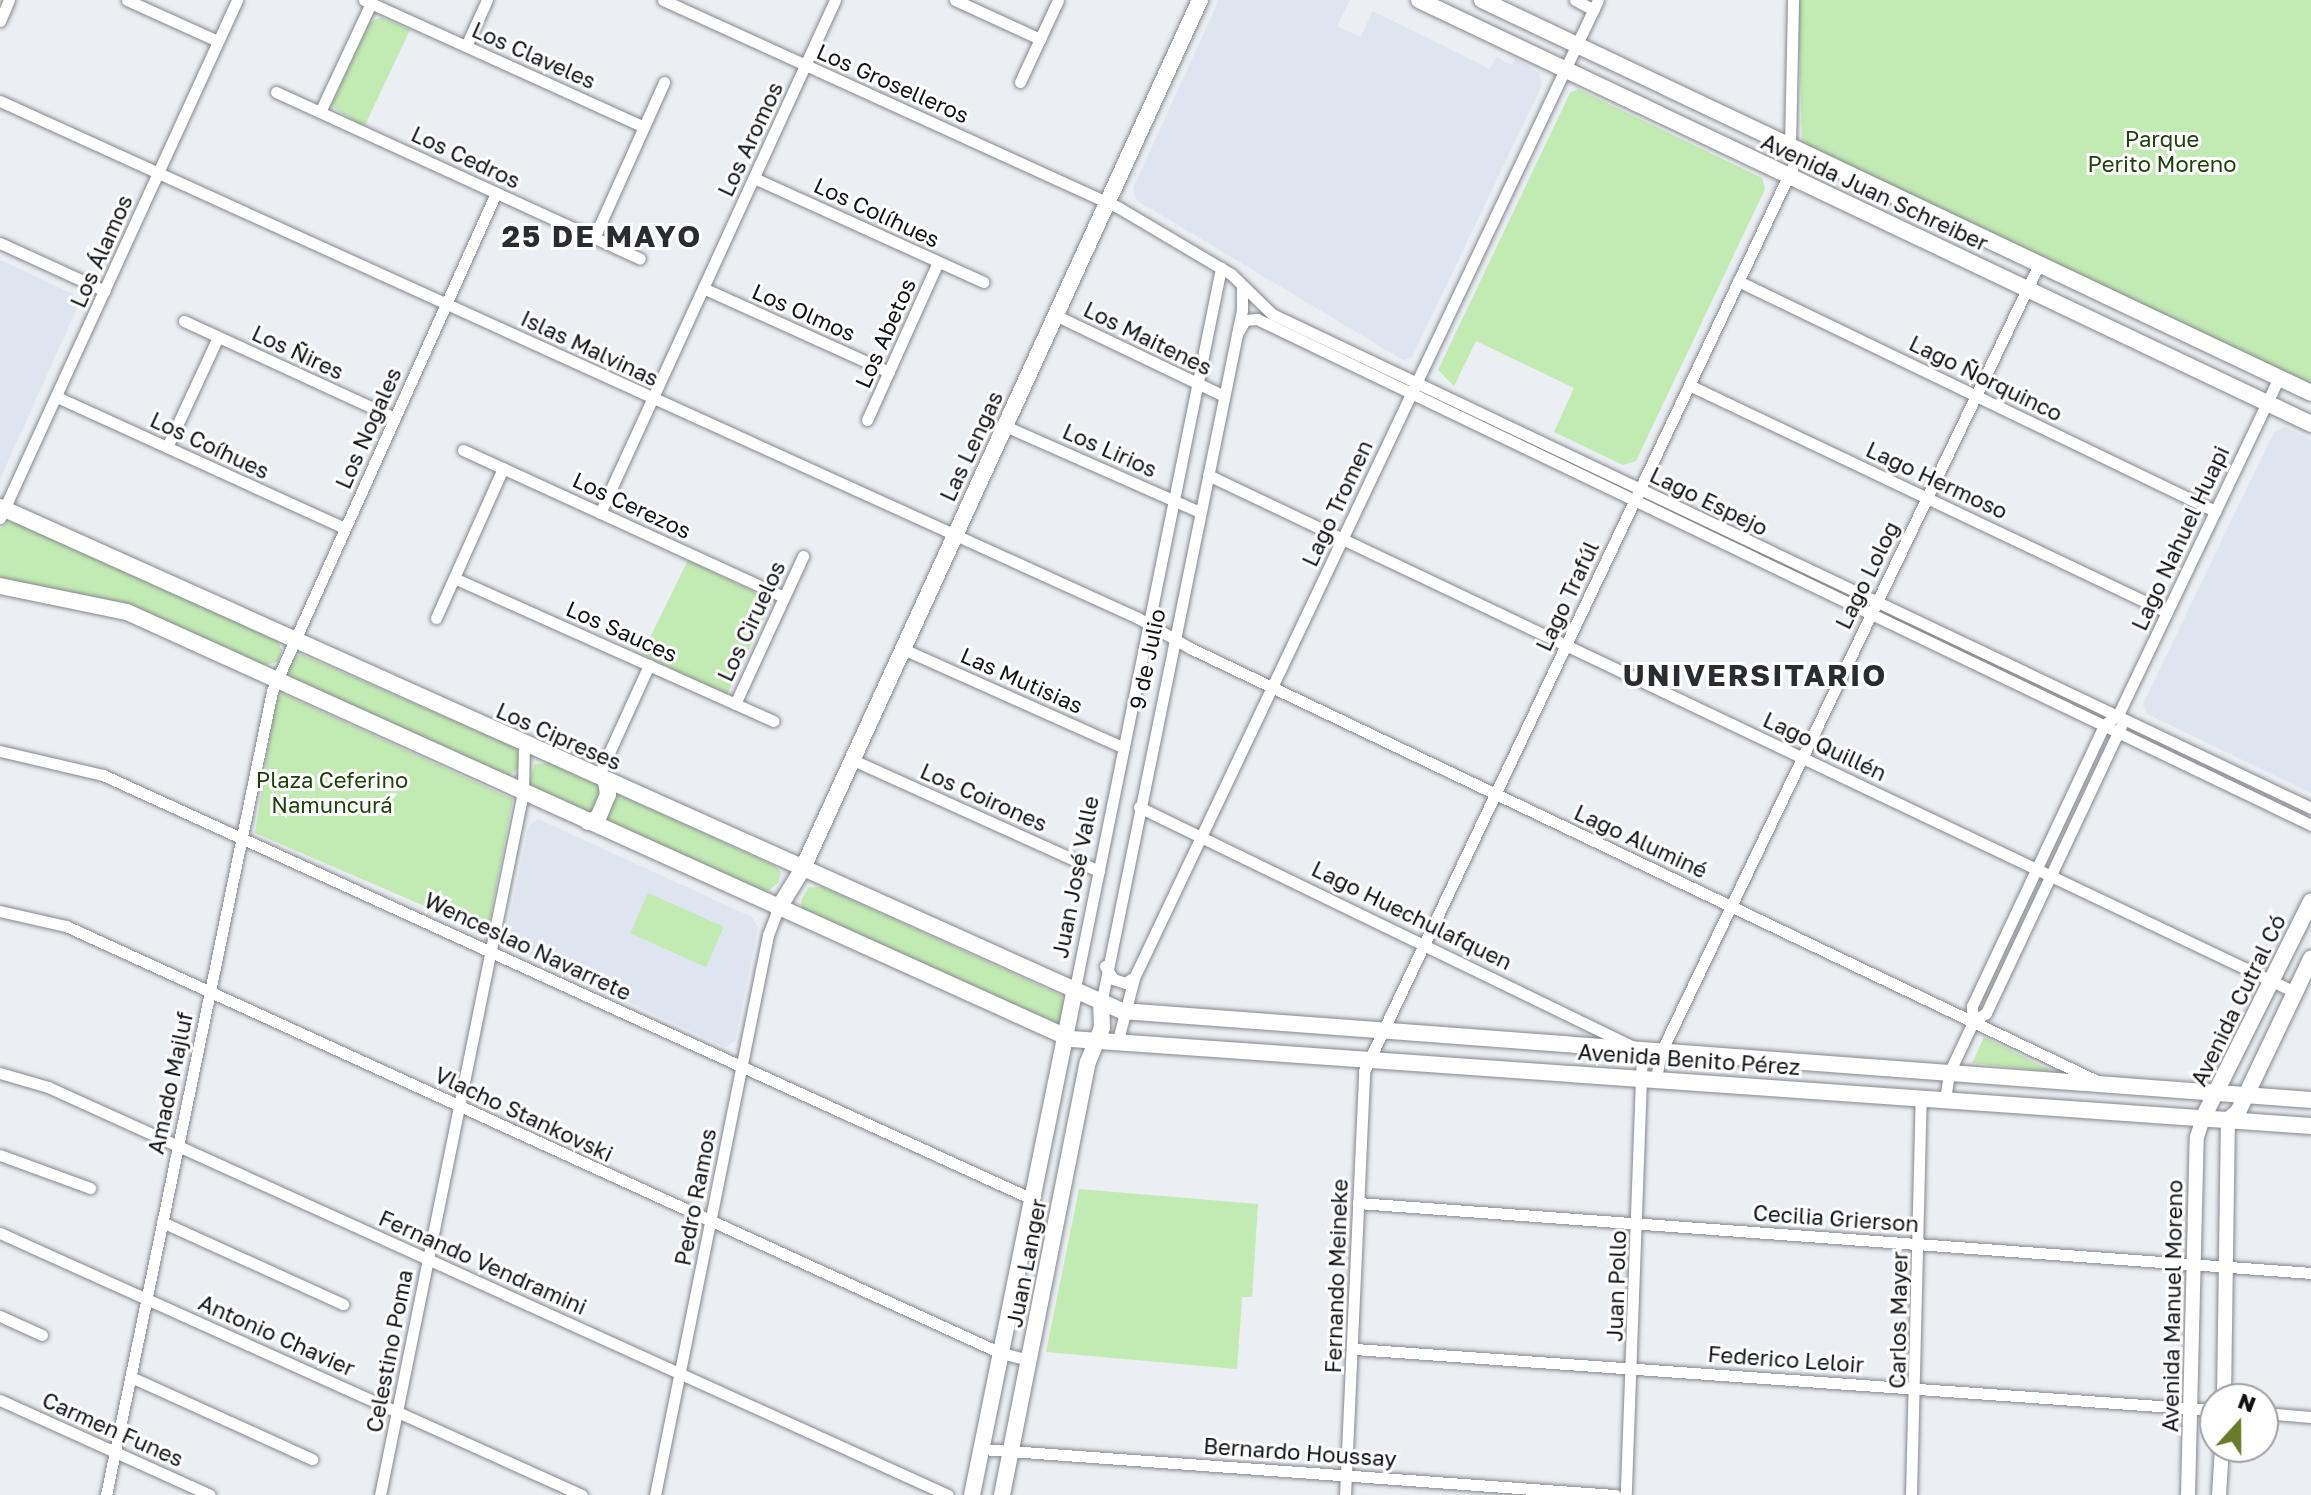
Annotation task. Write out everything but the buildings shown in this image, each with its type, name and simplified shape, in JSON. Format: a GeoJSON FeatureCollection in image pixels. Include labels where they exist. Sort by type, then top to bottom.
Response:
{"type":"FeatureCollection","features":[{"type":"Feature","properties":{"kind":"main road","name":"Las Lengas"},"geometry":{"type":"LineString","coordinates":[[778,909],[802,870],[1200,0]]}},
{"type":"Feature","properties":{"kind":"main road","name":"Avenida Juan Schreiber"},"geometry":{"type":"LineString","coordinates":[[1419,0],[2311,424]]}},
{"type":"Feature","properties":{"kind":"main road","name":"Avenida Juan Schreiber"},"geometry":{"type":"LineString","coordinates":[[1491,2],[2311,393]]}},
{"type":"Feature","properties":{"kind":"main road","name":"Los Cipreses"},"geometry":{"type":"LineString","coordinates":[[2,511],[1101,1004]]}},
{"type":"Feature","properties":{"kind":"main road"},"geometry":{"type":"LineString","coordinates":[[0,586],[120,609],[1065,1037]]}},
{"type":"Feature","properties":{"kind":"main road"},"geometry":{"type":"LineString","coordinates":[[588,822],[598,818],[608,794],[602,779]]}},
{"type":"Feature","properties":{"kind":"main road","name":"Avenida Cutral Có"},"geometry":{"type":"LineString","coordinates":[[2203,1118],[2218,1095],[2311,901]]}},
{"type":"Feature","properties":{"kind":"main road"},"geometry":{"type":"LineString","coordinates":[[2218,1095],[2215,1111],[2226,1120],[2237,1114],[2311,959]]}},
{"type":"Feature","properties":{"kind":"main road","name":"Juan José Valle"},"geometry":{"type":"LineString","coordinates":[[972,1495],[1074,993]]}},
{"type":"Feature","properties":{"kind":"main road","name":"Avenida Benito Pérez"},"geometry":{"type":"LineString","coordinates":[[1101,1004],[1122,1011],[1382,1032],[2311,1100]]}},
{"type":"Feature","properties":{"kind":"main road","name":"9 de Julio"},"geometry":{"type":"LineString","coordinates":[[1096,1041],[1103,1022],[1101,1004]]}},
{"type":"Feature","properties":{"kind":"main road","name":"Avenida Benito Pérez"},"geometry":{"type":"LineString","coordinates":[[1065,1037],[2311,1126]]}},
{"type":"Feature","properties":{"kind":"main road","name":"Juan Langer"},"geometry":{"type":"LineString","coordinates":[[1002,1495],[1096,1041]]}},
{"type":"Feature","properties":{"kind":"street"},"geometry":{"type":"LineString","coordinates":[[0,21],[9,0]]}},
{"type":"Feature","properties":{"kind":"street"},"geometry":{"type":"LineString","coordinates":[[127,0],[218,41]]}},
{"type":"Feature","properties":{"kind":"street","name":"Los Álamos"},"geometry":{"type":"LineString","coordinates":[[2,511],[237,0]]}},
{"type":"Feature","properties":{"kind":"street"},"geometry":{"type":"LineString","coordinates":[[466,46],[487,0]]}},
{"type":"Feature","properties":{"kind":"street","name":"Los Groselleros"},"geometry":{"type":"LineString","coordinates":[[663,0],[1107,202]]}},
{"type":"Feature","properties":{"kind":"street","name":"Los Aromos"},"geometry":{"type":"LineString","coordinates":[[600,513],[835,0]]}},
{"type":"Feature","properties":{"kind":"street"},"geometry":{"type":"LineString","coordinates":[[955,0],[1040,39]]}},
{"type":"Feature","properties":{"kind":"street"},"geometry":{"type":"LineString","coordinates":[[1020,82],[1058,0]]}},
{"type":"Feature","properties":{"kind":"street"},"geometry":{"type":"LineString","coordinates":[[1575,0],[1596,5]]}},
{"type":"Feature","properties":{"kind":"street"},"geometry":{"type":"LineString","coordinates":[[1793,0],[1795,148]]}},
{"type":"Feature","properties":{"kind":"street"},"geometry":{"type":"LineString","coordinates":[[320,112],[367,2]]}},
{"type":"Feature","properties":{"kind":"street","name":"Los Claveles"},"geometry":{"type":"LineString","coordinates":[[367,2],[644,127]]}},
{"type":"Feature","properties":{"kind":"street","name":"Lago Tromen"},"geometry":{"type":"LineString","coordinates":[[1118,1040],[1122,1011],[1134,978],[1596,5]]}},
{"type":"Feature","properties":{"kind":"street"},"geometry":{"type":"LineString","coordinates":[[594,238],[664,82]]}},
{"type":"Feature","properties":{"kind":"street","name":"Los Cedros"},"geometry":{"type":"LineString","coordinates":[[276,92],[640,259]]}},
{"type":"Feature","properties":{"kind":"street","name":"Islas Malvinas"},"geometry":{"type":"LineString","coordinates":[[0,101],[1162,632]]}},
{"type":"Feature","properties":{"kind":"street","name":"Lago Trafúl"},"geometry":{"type":"LineString","coordinates":[[1369,1058],[1788,176],[1795,148]]}},
{"type":"Feature","properties":{"kind":"street","name":"Los Colíhues"},"geometry":{"type":"LineString","coordinates":[[754,178],[983,282]]}},
{"type":"Feature","properties":{"kind":"street","name":"Los Nogales"},"geometry":{"type":"LineString","coordinates":[[277,680],[496,193]]}},
{"type":"Feature","properties":{"kind":"street","name":"Lago Espejo"},"geometry":{"type":"LineString","coordinates":[[1107,202],[1221,268],[1272,314],[1414,388],[1637,495],[1871,614],[2311,825]]}},
{"type":"Feature","properties":{"kind":"street"},"geometry":{"type":"LineString","coordinates":[[0,243],[105,291]]}},
{"type":"Feature","properties":{"kind":"street","name":"Los Abetos"},"geometry":{"type":"LineString","coordinates":[[867,420],[938,262]]}},
{"type":"Feature","properties":{"kind":"street","name":"Lago Lolog"},"geometry":{"type":"LineString","coordinates":[[1649,1078],[2039,264]]}},
{"type":"Feature","properties":{"kind":"street","name":"Juan José Valle"},"geometry":{"type":"LineString","coordinates":[[1074,993],[1221,268]]}},
{"type":"Feature","properties":{"kind":"street","name":"Lago Ñorquinco"},"geometry":{"type":"LineString","coordinates":[[1738,281],[2215,511]]}},
{"type":"Feature","properties":{"kind":"street","name":"9 de Julio"},"geometry":{"type":"LineString","coordinates":[[1101,1004],[1105,966],[1237,334],[1242,285]]}},
{"type":"Feature","properties":{"kind":"street","name":"Los Olmos"},"geometry":{"type":"LineString","coordinates":[[703,288],[889,372]]}},
{"type":"Feature","properties":{"kind":"street","name":"Los Maitenes"},"geometry":{"type":"LineString","coordinates":[[1055,315],[1224,396]]}},
{"type":"Feature","properties":{"kind":"street","name":"Lago Espejo"},"geometry":{"type":"LineString","coordinates":[[1237,334],[1245,320],[1257,319],[1414,388]]}},
{"type":"Feature","properties":{"kind":"street","name":"Los Ñires"},"geometry":{"type":"LineString","coordinates":[[184,321],[395,418]]}},
{"type":"Feature","properties":{"kind":"street"},"geometry":{"type":"LineString","coordinates":[[167,447],[218,337]]}},
{"type":"Feature","properties":{"kind":"street","name":"Lago Nahuel Huapi"},"geometry":{"type":"LineString","coordinates":[[1973,1022],[1986,1013],[2119,732],[2118,715],[2279,378]]}},
{"type":"Feature","properties":{"kind":"street","name":"Lago Hermoso"},"geometry":{"type":"LineString","coordinates":[[1689,385],[2167,612]]}},
{"type":"Feature","properties":{"kind":"street","name":"Los Coíhues"},"geometry":{"type":"LineString","coordinates":[[57,397],[345,528]]}},
{"type":"Feature","properties":{"kind":"street","name":"Los Lirios"},"geometry":{"type":"LineString","coordinates":[[1005,426],[1200,512]]}},
{"type":"Feature","properties":{"kind":"street","name":"Los Cerezos"},"geometry":{"type":"LineString","coordinates":[[463,450],[784,597]]}},
{"type":"Feature","properties":{"kind":"street"},"geometry":{"type":"LineString","coordinates":[[436,618],[503,468]]}},
{"type":"Feature","properties":{"kind":"street","name":"Lago Quillén"},"geometry":{"type":"LineString","coordinates":[[1208,475],[2295,992]]}},
{"type":"Feature","properties":{"kind":"street","name":"Lago Espejo"},"geometry":{"type":"LineString","coordinates":[[1637,495],[1877,601],[2311,808]]}},
{"type":"Feature","properties":{"kind":"street","name":"Los Ciruelos"},"geometry":{"type":"LineString","coordinates":[[735,704],[803,556]]}},
{"type":"Feature","properties":{"kind":"street","name":"Los Sauces"},"geometry":{"type":"LineString","coordinates":[[454,578],[773,721]]}},
{"type":"Feature","properties":{"kind":"street","name":"Lago Aluminé"},"geometry":{"type":"LineString","coordinates":[[1162,632],[2104,1084]]}},
{"type":"Feature","properties":{"kind":"street","name":"Las Mutisias"},"geometry":{"type":"LineString","coordinates":[[903,649],[1124,748]]}},
{"type":"Feature","properties":{"kind":"street"},"geometry":{"type":"LineString","coordinates":[[602,779],[649,665]]}},
{"type":"Feature","properties":{"kind":"street","name":"Amado Majluf"},"geometry":{"type":"LineString","coordinates":[[106,1495],[277,680]]}},
{"type":"Feature","properties":{"kind":"street","name":"Lago Nahuel Huapi"},"geometry":{"type":"LineString","coordinates":[[1945,1099],[1949,1073],[1973,1022],[1972,1006],[2104,725],[2118,715]]}},
{"type":"Feature","properties":{"kind":"street","name":"Celestino Poma"},"geometry":{"type":"LineString","coordinates":[[380,1495],[523,792],[524,744]]}},
{"type":"Feature","properties":{"kind":"street","name":"Wenceslao Navarrete"},"geometry":{"type":"LineString","coordinates":[[0,751],[89,769],[1032,1199]]}},
{"type":"Feature","properties":{"kind":"street","name":"Los Coirones"},"geometry":{"type":"LineString","coordinates":[[853,760],[1099,871]]}},
{"type":"Feature","properties":{"kind":"street","name":"Lago Huechulafquen"},"geometry":{"type":"LineString","coordinates":[[1139,807],[1642,1051]]}},
{"type":"Feature","properties":{"kind":"street","name":"Pedro Ramos"},"geometry":{"type":"LineString","coordinates":[[655,1495],[768,935],[778,909]]}},
{"type":"Feature","properties":{"kind":"street","name":"Vlacho Stankovski"},"geometry":{"type":"LineString","coordinates":[[0,911],[60,924],[1001,1353],[1029,1360]]}},
{"type":"Feature","properties":{"kind":"street"},"geometry":{"type":"LineString","coordinates":[[1105,966],[1113,979],[1125,983],[1134,978]]}},
{"type":"Feature","properties":{"kind":"street"},"geometry":{"type":"LineString","coordinates":[[1642,1051],[1649,1078]]}},
{"type":"Feature","properties":{"kind":"street","name":"Fernando Meineke"},"geometry":{"type":"LineString","coordinates":[[1345,1495],[1355,1349],[1361,1082],[1369,1058]]}},
{"type":"Feature","properties":{"kind":"street","name":"Fernando Vendramini"},"geometry":{"type":"LineString","coordinates":[[0,1073],[48,1087],[948,1495]]}},
{"type":"Feature","properties":{"kind":"street","name":"Juan Pollo"},"geometry":{"type":"LineString","coordinates":[[1626,1495],[1637,1223],[1649,1078]]}},
{"type":"Feature","properties":{"kind":"street","name":"Carlos Mayer"},"geometry":{"type":"LineString","coordinates":[[1911,1495],[1917,1389],[1921,1098]]}},
{"type":"Feature","properties":{"kind":"street","name":"Avenida Manuel Moreno"},"geometry":{"type":"LineString","coordinates":[[2188,1495],[2193,1408],[2198,1133],[2203,1118]]}},
{"type":"Feature","properties":{"kind":"street"},"geometry":{"type":"LineString","coordinates":[[2224,1383],[2226,1120]]}},
{"type":"Feature","properties":{"kind":"street"},"geometry":{"type":"LineString","coordinates":[[0,1155],[90,1188]]}},
{"type":"Feature","properties":{"kind":"street","name":"Cecilia Grierson"},"geometry":{"type":"LineString","coordinates":[[1358,1203],[2311,1273]]}},
{"type":"Feature","properties":{"kind":"street"},"geometry":{"type":"LineString","coordinates":[[162,1222],[343,1304]]}},
{"type":"Feature","properties":{"kind":"street","name":"Antonio Chavier"},"geometry":{"type":"LineString","coordinates":[[0,1233],[582,1495]]}},
{"type":"Feature","properties":{"kind":"street"},"geometry":{"type":"LineString","coordinates":[[0,1316],[42,1335]]}},
{"type":"Feature","properties":{"kind":"street","name":"Federico Leloir"},"geometry":{"type":"LineString","coordinates":[[1355,1349],[2199,1409]]}},
{"type":"Feature","properties":{"kind":"street"},"geometry":{"type":"LineString","coordinates":[[131,1377],[312,1459]]}},
{"type":"Feature","properties":{"kind":"street","name":"Carmen Funes"},"geometry":{"type":"LineString","coordinates":[[0,1400],[210,1495]]}},
{"type":"Feature","properties":{"kind":"street"},"geometry":{"type":"LineString","coordinates":[[2279,1414],[2311,1417]]}},
{"type":"Feature","properties":{"kind":"street","name":"Bernardo Houssay"},"geometry":{"type":"LineString","coordinates":[[982,1449],[1615,1495]]}},
{"type":"Feature","properties":{"kind":"street"},"geometry":{"type":"LineString","coordinates":[[2219,1495],[2221,1463]]}},
{"type":"Feature","properties":{"kind":"shaded area"},"geometry":{"type":"Polygon","coordinates":[[[1219,0],[1350,0],[1337,26],[1360,37],[1373,11],[1490,69],[1496,57],[1512,65],[1515,58],[1539,73],[1542,85],[1412,357],[1403,360],[1136,200],[1133,188],[1219,0]]]}},
{"type":"Feature","properties":{"kind":"shaded area"},"geometry":{"type":"Polygon","coordinates":[[[0,260],[73,294],[78,306],[0,479],[0,260]]]}},
{"type":"Feature","properties":{"kind":"shaded area"},"geometry":{"type":"Polygon","coordinates":[[[2285,427],[2311,440],[2311,793],[2147,714],[2143,704],[2274,432],[2285,427]]]}},
{"type":"Feature","properties":{"kind":"shaded area"},"geometry":{"type":"Polygon","coordinates":[[[538,819],[752,917],[758,927],[735,1041],[725,1047],[512,947],[506,935],[529,825],[538,819]]]}},
{"type":"Feature","properties":{"kind":"green space","name":"Parque Perito Moreno"},"geometry":{"type":"Polygon","coordinates":[[[1798,0],[2311,0],[2311,387],[1802,143],[1798,0]]]}},
{"type":"Feature","properties":{"kind":"green space"},"geometry":{"type":"Polygon","coordinates":[[[381,17],[410,30],[364,127],[331,106],[369,23],[381,17]]]}},
{"type":"Feature","properties":{"kind":"green space"},"geometry":{"type":"Polygon","coordinates":[[[1578,89],[1762,178],[1765,189],[1636,461],[1623,465],[1554,432],[1574,388],[1476,341],[1454,386],[1438,370],[1570,93],[1578,89]]]}},
{"type":"Feature","properties":{"kind":"green space"},"geometry":{"type":"Polygon","coordinates":[[[13,519],[277,640],[282,650],[278,662],[260,666],[124,603],[0,578],[0,529],[13,519]]]}},
{"type":"Feature","properties":{"kind":"green space"},"geometry":{"type":"Polygon","coordinates":[[[688,560],[772,601],[726,696],[642,654],[688,560]]]}},
{"type":"Feature","properties":{"kind":"green space"},"geometry":{"type":"Polygon","coordinates":[[[300,654],[514,747],[520,754],[519,768],[507,777],[288,677],[290,662],[300,654]]]}},
{"type":"Feature","properties":{"kind":"green space","name":"Plaza Ceferino Namuncurá"},"geometry":{"type":"Polygon","coordinates":[[[283,694],[513,799],[487,933],[255,833],[276,700],[283,694]]]}},
{"type":"Feature","properties":{"kind":"green space"},"geometry":{"type":"Polygon","coordinates":[[[549,763],[599,786],[602,790],[591,815],[528,785],[535,764],[549,763]]]}},
{"type":"Feature","properties":{"kind":"green space"},"geometry":{"type":"Polygon","coordinates":[[[613,792],[775,866],[781,873],[778,883],[765,893],[600,821],[613,792]]]}},
{"type":"Feature","properties":{"kind":"green space"},"geometry":{"type":"Polygon","coordinates":[[[809,887],[823,887],[1060,995],[1065,1002],[1060,1024],[802,911],[801,900],[809,887]]]}},
{"type":"Feature","properties":{"kind":"green space"},"geometry":{"type":"Polygon","coordinates":[[[648,893],[724,927],[706,967],[630,933],[648,893]]]}},
{"type":"Feature","properties":{"kind":"green space"},"geometry":{"type":"Polygon","coordinates":[[[1984,1037],[2054,1072],[1972,1063],[1984,1037]]]}},
{"type":"Feature","properties":{"kind":"green space"},"geometry":{"type":"Polygon","coordinates":[[[1079,1189],[1258,1204],[1252,1297],[1242,1297],[1237,1369],[1046,1352],[1079,1189]]]}},
{"type":"Feature","properties":{"kind":"district","name":"25 DE MAYO"},"geometry":{"type":"Point","coordinates":[602,236]}},
{"type":"Feature","properties":{"kind":"district","name":"UNIVERSITARIO"},"geometry":{"type":"Point","coordinates":[1755,675]}}]}
